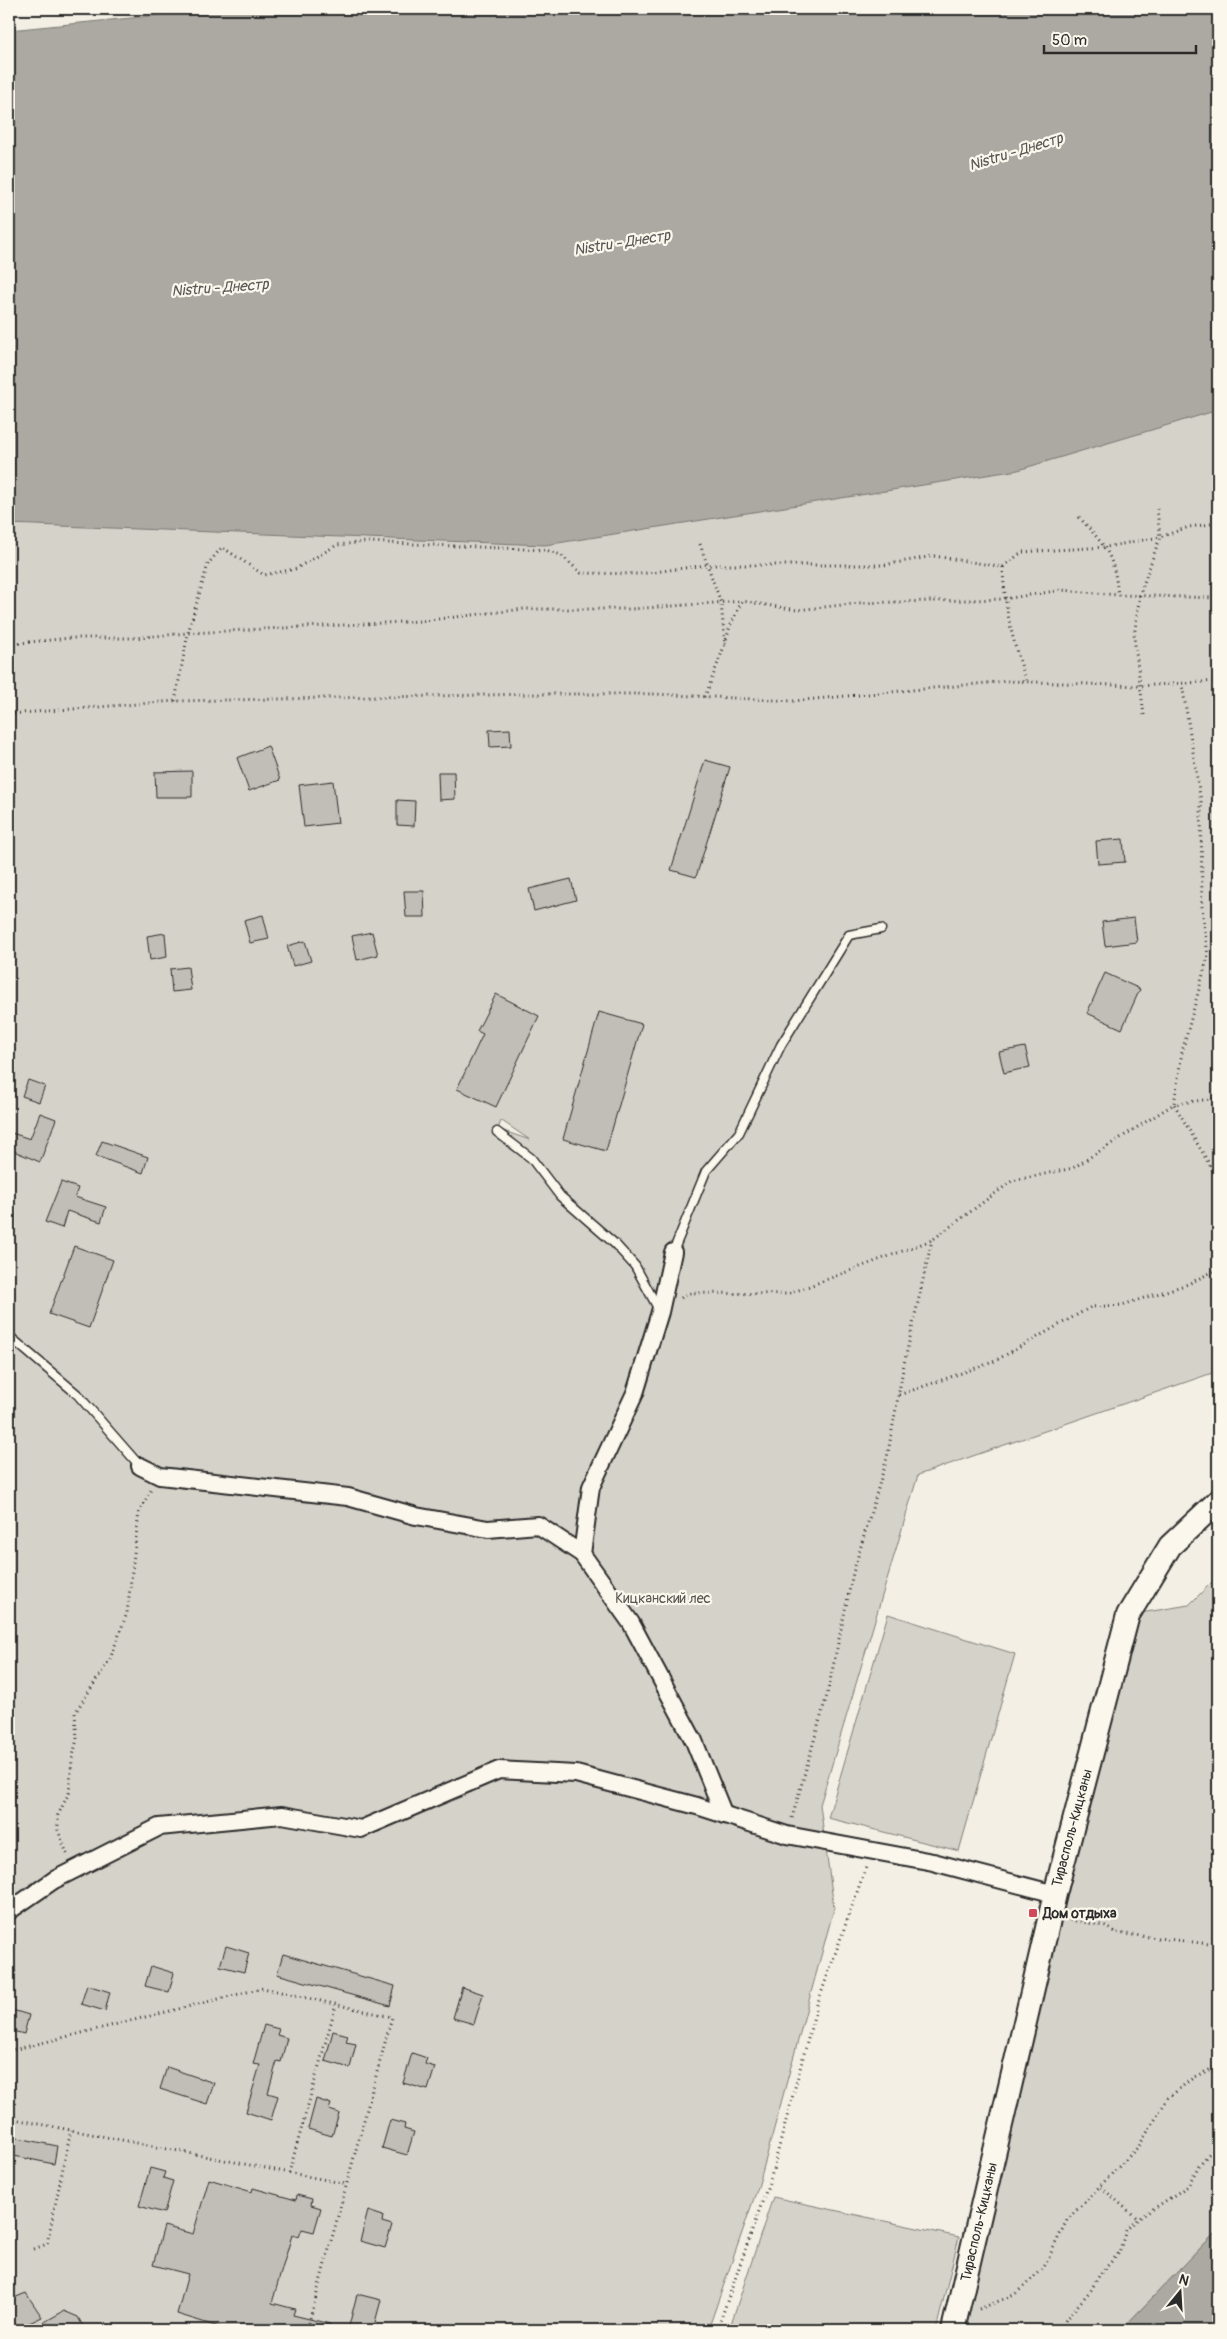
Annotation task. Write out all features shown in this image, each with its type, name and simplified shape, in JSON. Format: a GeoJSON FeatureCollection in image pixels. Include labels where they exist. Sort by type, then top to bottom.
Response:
{"type":"FeatureCollection","features":[{"type":"Feature","properties":{"kind":"street"},"geometry":{"type":"LineString","coordinates":[[582,1554],[590,1487],[635,1393],[660,1312],[673,1252]]}},
{"type":"Feature","properties":{"kind":"street"},"geometry":{"type":"LineString","coordinates":[[140,1466],[160,1476],[348,1497],[416,1516],[488,1529],[538,1525],[582,1554],[631,1623],[694,1741],[724,1815]]}},
{"type":"Feature","properties":{"kind":"street","name":"Тирасполь-Кицканы"},"geometry":{"type":"LineString","coordinates":[[954,2324],[1055,1894],[1128,1615],[1170,1546],[1218,1501]]}},
{"type":"Feature","properties":{"kind":"street"},"geometry":{"type":"LineString","coordinates":[[9,1912],[54,1880],[159,1827],[282,1815],[361,1829],[499,1770],[576,1774],[724,1815],[787,1835],[933,1862],[1055,1894]]}},
{"type":"Feature","properties":{"kind":"lane"},"geometry":{"type":"LineString","coordinates":[[673,1252],[706,1170],[739,1134],[781,1045],[849,935],[881,929]]}},
{"type":"Feature","properties":{"kind":"lane"},"geometry":{"type":"LineString","coordinates":[[497,1132],[531,1158],[560,1196],[615,1244],[635,1266],[660,1312]]}},
{"type":"Feature","properties":{"kind":"lane"},"geometry":{"type":"LineString","coordinates":[[9,1336],[77,1394],[140,1466]]}},
{"type":"Feature","properties":{"kind":"path"},"geometry":{"type":"LineString","coordinates":[[1144,715],[1134,636],[1140,594],[1160,537],[1157,509]]}},
{"type":"Feature","properties":{"kind":"path"},"geometry":{"type":"LineString","coordinates":[[1079,517],[1106,547],[1115,572],[1118,595]]}},
{"type":"Feature","properties":{"kind":"path"},"geometry":{"type":"LineString","coordinates":[[175,701],[188,633],[208,564],[222,547],[264,575],[295,569],[337,545],[367,542],[546,550],[561,555],[581,573],[639,574],[707,565],[884,565],[934,556],[1002,567],[1022,552],[1106,547],[1160,537],[1189,527],[1218,523]]}},
{"type":"Feature","properties":{"kind":"path"},"geometry":{"type":"LineString","coordinates":[[700,544],[721,603],[726,644]]}},
{"type":"Feature","properties":{"kind":"path"},"geometry":{"type":"LineString","coordinates":[[1002,567],[1004,599],[1016,652],[1027,682]]}},
{"type":"Feature","properties":{"kind":"path"},"geometry":{"type":"LineString","coordinates":[[9,644],[71,638],[133,638],[188,633],[421,621],[524,609],[632,609],[742,601],[797,610],[860,603],[1004,599],[1062,590],[1118,595],[1140,594],[1218,598]]}},
{"type":"Feature","properties":{"kind":"path"},"geometry":{"type":"LineString","coordinates":[[705,697],[726,644],[730,626],[742,601]]}},
{"type":"Feature","properties":{"kind":"path"},"geometry":{"type":"LineString","coordinates":[[9,714],[175,701],[535,694],[705,697],[794,701],[1009,682],[1139,686],[1218,681]]}},
{"type":"Feature","properties":{"kind":"path"},"geometry":{"type":"LineString","coordinates":[[1182,684],[1202,802],[1202,907],[1208,956],[1182,1052],[1174,1104],[1218,1179]]}},
{"type":"Feature","properties":{"kind":"path"},"geometry":{"type":"LineString","coordinates":[[660,1312],[688,1293],[788,1294],[932,1240],[1012,1181],[1073,1168],[1174,1104],[1218,1098]]}},
{"type":"Feature","properties":{"kind":"path"},"geometry":{"type":"LineString","coordinates":[[787,1835],[827,1696],[853,1573],[887,1458],[932,1240]]}},
{"type":"Feature","properties":{"kind":"path"},"geometry":{"type":"LineString","coordinates":[[899,1395],[993,1362],[1091,1307],[1122,1304],[1188,1284],[1218,1268]]}},
{"type":"Feature","properties":{"kind":"path"},"geometry":{"type":"LineString","coordinates":[[73,1871],[58,1830],[58,1814],[69,1794],[72,1760],[78,1739],[75,1713],[110,1659],[127,1613],[139,1512],[160,1476]]}},
{"type":"Feature","properties":{"kind":"path"},"geometry":{"type":"LineString","coordinates":[[718,2330],[771,2178],[818,2005],[871,1852]]}},
{"type":"Feature","properties":{"kind":"path"},"geometry":{"type":"LineString","coordinates":[[1050,1917],[1105,1926],[1116,1933],[1218,1945]]}},
{"type":"Feature","properties":{"kind":"path"},"geometry":{"type":"LineString","coordinates":[[9,2052],[263,1988],[392,2017],[307,2330]]}},
{"type":"Feature","properties":{"kind":"path"},"geometry":{"type":"LineString","coordinates":[[289,2172],[336,2005]]}},
{"type":"Feature","properties":{"kind":"path"},"geometry":{"type":"LineString","coordinates":[[954,2324],[1014,2295],[1043,2270],[1067,2220],[1101,2188],[1138,2146],[1168,2098],[1194,2077],[1218,2066]]}},
{"type":"Feature","properties":{"kind":"path"},"geometry":{"type":"LineString","coordinates":[[9,2118],[346,2184]]}},
{"type":"Feature","properties":{"kind":"path"},"geometry":{"type":"LineString","coordinates":[[34,2249],[47,2244],[71,2130]]}},
{"type":"Feature","properties":{"kind":"path"},"geometry":{"type":"LineString","coordinates":[[1061,2330],[1066,2319],[1091,2290],[1100,2274],[1119,2253],[1126,2230],[1138,2219],[1188,2186],[1199,2166],[1218,2144]]}},
{"type":"Feature","properties":{"kind":"path"},"geometry":{"type":"LineString","coordinates":[[1101,2188],[1138,2219]]}},
{"type":"Feature","properties":{"kind":"green space","name":"Кицканский лес"},"geometry":{"type":"Polygon","coordinates":[[[1218,410],[1218,1371],[918,1475],[820,1805],[834,1908],[759,2184],[708,2330],[9,2330],[9,524],[1218,410]],[[502,1121],[498,1129],[530,1140],[502,1121]]]}},
{"type":"Feature","properties":{"kind":"green space"},"geometry":{"type":"Polygon","coordinates":[[[1218,1576],[1218,2230],[1121,2330],[953,2330],[1128,1615],[1189,1605],[1218,1576]]]}},
{"type":"Feature","properties":{"kind":"green space"},"geometry":{"type":"Polygon","coordinates":[[[888,1614],[1015,1654],[959,1851],[828,1818],[888,1614]]]}},
{"type":"Feature","properties":{"kind":"green space"},"geometry":{"type":"Polygon","coordinates":[[[773,2197],[959,2237],[936,2330],[729,2330],[773,2197]]]}},
{"type":"Feature","properties":{"kind":"water","name":"Nistru - Днестр"},"geometry":{"type":"Polygon","coordinates":[[[222,9],[1218,9],[1218,410],[1018,470],[545,545],[9,524],[9,30],[222,9]]]}},
{"type":"Feature","properties":{"kind":"water"},"geometry":{"type":"Polygon","coordinates":[[[1218,2230],[1218,2330],[1121,2330],[1218,2230]]]}},
{"type":"Feature","properties":{"kind":"building"},"geometry":{"type":"Polygon","coordinates":[[[510,729],[511,746],[490,747],[489,730],[510,729]]]}},
{"type":"Feature","properties":{"kind":"building"},"geometry":{"type":"Polygon","coordinates":[[[268,746],[280,780],[249,791],[237,758],[268,746]]]}},
{"type":"Feature","properties":{"kind":"building"},"geometry":{"type":"Polygon","coordinates":[[[705,760],[730,767],[696,877],[671,870],[705,760]]]}},
{"type":"Feature","properties":{"kind":"building"},"geometry":{"type":"Polygon","coordinates":[[[192,771],[192,797],[156,797],[155,772],[192,771]]]}},
{"type":"Feature","properties":{"kind":"building"},"geometry":{"type":"Polygon","coordinates":[[[438,772],[454,772],[455,799],[439,800],[438,772]]]}},
{"type":"Feature","properties":{"kind":"building"},"geometry":{"type":"Polygon","coordinates":[[[333,781],[338,823],[304,827],[299,785],[333,781]]]}},
{"type":"Feature","properties":{"kind":"building"},"geometry":{"type":"Polygon","coordinates":[[[397,800],[415,801],[414,826],[397,825],[397,800]]]}},
{"type":"Feature","properties":{"kind":"building"},"geometry":{"type":"Polygon","coordinates":[[[1123,839],[1125,862],[1098,864],[1096,841],[1123,839]]]}},
{"type":"Feature","properties":{"kind":"building"},"geometry":{"type":"Polygon","coordinates":[[[571,879],[576,900],[534,911],[529,889],[571,879]]]}},
{"type":"Feature","properties":{"kind":"building"},"geometry":{"type":"Polygon","coordinates":[[[404,891],[424,891],[425,917],[406,917],[404,891]]]}},
{"type":"Feature","properties":{"kind":"building"},"geometry":{"type":"Polygon","coordinates":[[[263,915],[269,939],[250,943],[244,920],[263,915]]]}},
{"type":"Feature","properties":{"kind":"building"},"geometry":{"type":"Polygon","coordinates":[[[1134,918],[1137,942],[1105,946],[1102,922],[1134,918]]]}},
{"type":"Feature","properties":{"kind":"building"},"geometry":{"type":"Polygon","coordinates":[[[372,932],[378,955],[357,960],[352,936],[372,932]]]}},
{"type":"Feature","properties":{"kind":"building"},"geometry":{"type":"Polygon","coordinates":[[[165,933],[167,957],[150,960],[147,936],[165,933]]]}},
{"type":"Feature","properties":{"kind":"building"},"geometry":{"type":"Polygon","coordinates":[[[305,941],[311,961],[293,966],[287,946],[305,941]]]}},
{"type":"Feature","properties":{"kind":"building"},"geometry":{"type":"Polygon","coordinates":[[[188,967],[191,990],[172,992],[170,969],[188,967]]]}},
{"type":"Feature","properties":{"kind":"building"},"geometry":{"type":"Polygon","coordinates":[[[1105,973],[1140,989],[1122,1029],[1087,1013],[1105,973]]]}},
{"type":"Feature","properties":{"kind":"building"},"geometry":{"type":"Polygon","coordinates":[[[496,994],[539,1016],[496,1107],[457,1089],[483,1034],[477,1031],[496,994]]]}},
{"type":"Feature","properties":{"kind":"building"},"geometry":{"type":"Polygon","coordinates":[[[599,1012],[642,1024],[606,1151],[563,1139],[599,1012]]]}},
{"type":"Feature","properties":{"kind":"building"},"geometry":{"type":"Polygon","coordinates":[[[1025,1047],[1030,1067],[1004,1073],[999,1052],[1025,1047]]]}},
{"type":"Feature","properties":{"kind":"building"},"geometry":{"type":"Polygon","coordinates":[[[28,1080],[45,1086],[39,1102],[22,1096],[28,1080]]]}},
{"type":"Feature","properties":{"kind":"building"},"geometry":{"type":"Polygon","coordinates":[[[40,1113],[56,1119],[40,1162],[9,1149],[9,1132],[30,1139],[40,1113]]]}},
{"type":"Feature","properties":{"kind":"building"},"geometry":{"type":"Polygon","coordinates":[[[102,1141],[148,1157],[143,1173],[96,1156],[102,1141]]]}},
{"type":"Feature","properties":{"kind":"building"},"geometry":{"type":"Polygon","coordinates":[[[61,1182],[78,1188],[75,1197],[106,1207],[101,1222],[67,1211],[62,1228],[45,1222],[61,1182]]]}},
{"type":"Feature","properties":{"kind":"building"},"geometry":{"type":"Polygon","coordinates":[[[74,1246],[113,1260],[89,1328],[49,1314],[74,1246]]]}},
{"type":"Feature","properties":{"kind":"building"},"geometry":{"type":"Polygon","coordinates":[[[226,1946],[249,1953],[244,1972],[220,1966],[226,1946]]]}},
{"type":"Feature","properties":{"kind":"building"},"geometry":{"type":"Polygon","coordinates":[[[283,1954],[395,1986],[390,2006],[277,1974],[283,1954]]]}},
{"type":"Feature","properties":{"kind":"building"},"geometry":{"type":"Polygon","coordinates":[[[151,1966],[174,1973],[169,1992],[145,1986],[151,1966]]]}},
{"type":"Feature","properties":{"kind":"building"},"geometry":{"type":"Polygon","coordinates":[[[87,1985],[110,1992],[105,2011],[81,2004],[87,1985]]]}},
{"type":"Feature","properties":{"kind":"building"},"geometry":{"type":"Polygon","coordinates":[[[462,1987],[483,1994],[474,2024],[453,2018],[462,1987]]]}},
{"type":"Feature","properties":{"kind":"building"},"geometry":{"type":"Polygon","coordinates":[[[9,2009],[29,2015],[24,2034],[9,2030],[9,2009]]]}},
{"type":"Feature","properties":{"kind":"building"},"geometry":{"type":"Polygon","coordinates":[[[264,2025],[279,2029],[277,2035],[287,2038],[281,2062],[277,2061],[268,2093],[278,2096],[271,2120],[246,2112],[260,2065],[253,2064],[264,2025]]]}},
{"type":"Feature","properties":{"kind":"building"},"geometry":{"type":"Polygon","coordinates":[[[333,2031],[348,2035],[346,2042],[356,2044],[350,2068],[325,2061],[333,2031]]]}},
{"type":"Feature","properties":{"kind":"building"},"geometry":{"type":"Polygon","coordinates":[[[412,2053],[427,2058],[425,2064],[435,2067],[428,2090],[403,2083],[412,2053]]]}},
{"type":"Feature","properties":{"kind":"building"},"geometry":{"type":"Polygon","coordinates":[[[167,2067],[214,2083],[207,2104],[160,2089],[167,2067]]]}},
{"type":"Feature","properties":{"kind":"building"},"geometry":{"type":"Polygon","coordinates":[[[316,2099],[331,2104],[329,2110],[339,2113],[332,2136],[308,2129],[316,2099]]]}},
{"type":"Feature","properties":{"kind":"building"},"geometry":{"type":"Polygon","coordinates":[[[390,2120],[405,2124],[404,2129],[414,2132],[407,2155],[382,2148],[390,2120]]]}},
{"type":"Feature","properties":{"kind":"building"},"geometry":{"type":"Polygon","coordinates":[[[9,2136],[57,2146],[54,2164],[9,2155],[9,2136]]]}},
{"type":"Feature","properties":{"kind":"building"},"geometry":{"type":"Polygon","coordinates":[[[150,2168],[165,2172],[163,2178],[173,2181],[164,2213],[139,2206],[150,2168]]]}},
{"type":"Feature","properties":{"kind":"building"},"geometry":{"type":"Polygon","coordinates":[[[209,2179],[252,2192],[253,2188],[296,2200],[297,2195],[312,2199],[311,2205],[321,2208],[314,2232],[302,2229],[299,2237],[292,2235],[272,2303],[295,2309],[293,2315],[330,2324],[329,2330],[222,2330],[222,2328],[177,2314],[188,2274],[153,2265],[164,2226],[193,2234],[209,2179]]]}},
{"type":"Feature","properties":{"kind":"building"},"geometry":{"type":"Polygon","coordinates":[[[368,2211],[383,2216],[382,2222],[392,2225],[385,2248],[360,2241],[368,2211]]]}},
{"type":"Feature","properties":{"kind":"building"},"geometry":{"type":"Polygon","coordinates":[[[26,2293],[42,2317],[25,2325],[15,2325],[9,2321],[9,2300],[26,2293]]]}},
{"type":"Feature","properties":{"kind":"building"},"geometry":{"type":"Polygon","coordinates":[[[357,2294],[381,2300],[373,2330],[348,2330],[357,2294]]]}},
{"type":"Feature","properties":{"kind":"building"},"geometry":{"type":"Polygon","coordinates":[[[64,2311],[78,2317],[85,2330],[30,2330],[64,2311]]]}},
{"type":"Feature","properties":{"kind":"place","name":"Дом отдыха"},"geometry":{"type":"Point","coordinates":[1033,1913]}}]}
